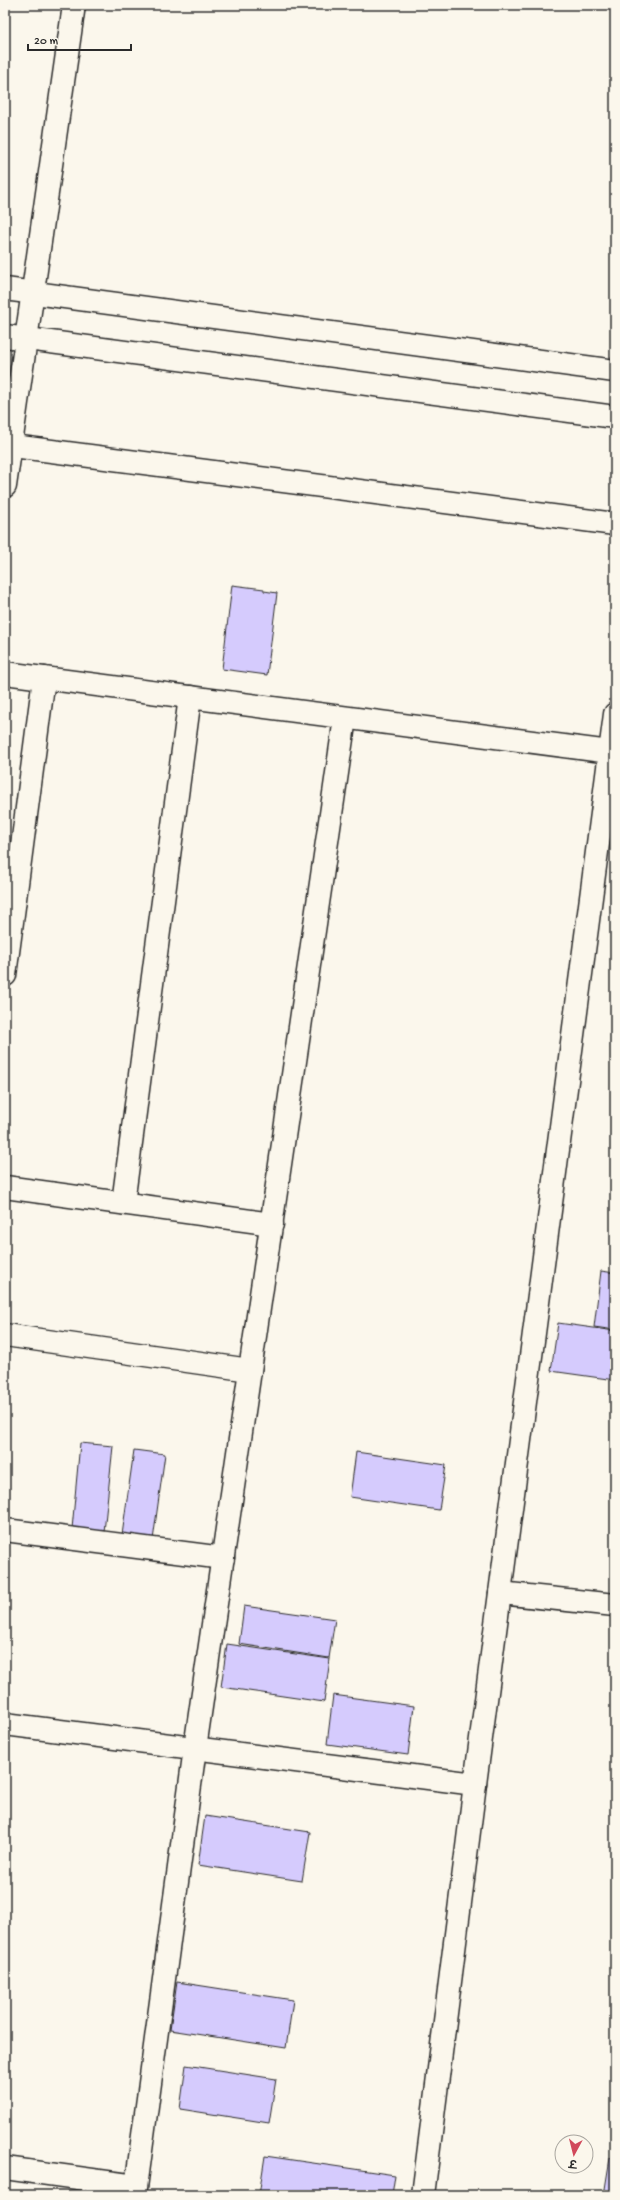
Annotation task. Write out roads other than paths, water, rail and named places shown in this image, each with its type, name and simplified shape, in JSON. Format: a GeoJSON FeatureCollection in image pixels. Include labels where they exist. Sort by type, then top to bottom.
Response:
{"type":"FeatureCollection","features":[{"type":"Feature","properties":{"kind":"street"},"geometry":{"type":"LineString","coordinates":[[5,486],[8,445],[33,293],[74,5]]}},
{"type":"Feature","properties":{"kind":"street"},"geometry":{"type":"LineString","coordinates":[[5,289],[615,371]]}},
{"type":"Feature","properties":{"kind":"street"},"geometry":{"type":"LineString","coordinates":[[5,336],[615,417]]}},
{"type":"Feature","properties":{"kind":"street"},"geometry":{"type":"LineString","coordinates":[[8,445],[615,524]]}},
{"type":"Feature","properties":{"kind":"street"},"geometry":{"type":"LineString","coordinates":[[5,673],[610,752]]}},
{"type":"Feature","properties":{"kind":"street"},"geometry":{"type":"LineString","coordinates":[[5,975],[44,678]]}},
{"type":"Feature","properties":{"kind":"street"},"geometry":{"type":"LineString","coordinates":[[124,1203],[190,697]]}},
{"type":"Feature","properties":{"kind":"street"},"geometry":{"type":"LineString","coordinates":[[423,2195],[475,1784],[615,714]]}},
{"type":"Feature","properties":{"kind":"street"},"geometry":{"type":"LineString","coordinates":[[5,2168],[135,2191],[195,1748],[345,718]]}},
{"type":"Feature","properties":{"kind":"street"},"geometry":{"type":"LineString","coordinates":[[5,1187],[272,1224]]}},
{"type":"Feature","properties":{"kind":"street"},"geometry":{"type":"LineString","coordinates":[[5,1335],[250,1370]]}},
{"type":"Feature","properties":{"kind":"street"},"geometry":{"type":"LineString","coordinates":[[5,1530],[223,1558]]}},
{"type":"Feature","properties":{"kind":"street"},"geometry":{"type":"LineString","coordinates":[[500,1593],[615,1605]]}},
{"type":"Feature","properties":{"kind":"street"},"geometry":{"type":"LineString","coordinates":[[5,1724],[475,1784]]}}]}
